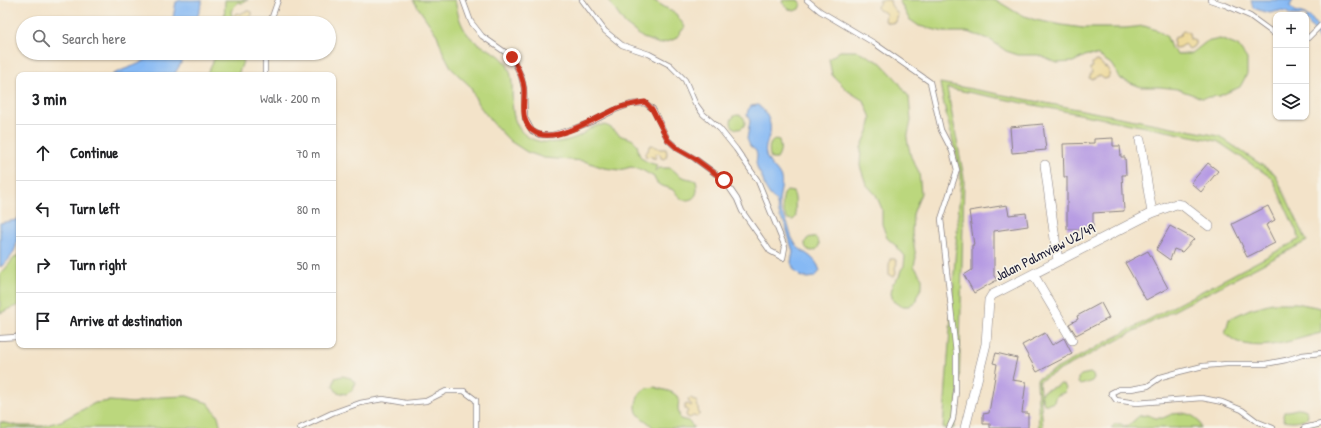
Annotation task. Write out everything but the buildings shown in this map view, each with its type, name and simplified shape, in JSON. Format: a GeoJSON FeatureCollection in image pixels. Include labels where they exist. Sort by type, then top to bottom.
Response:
{"type":"FeatureCollection","features":[{"type":"Feature","properties":{"kind":"street"},"geometry":{"type":"LineString","coordinates":[[1140,140],[1152,213]]}},
{"type":"Feature","properties":{"kind":"street"},"geometry":{"type":"LineString","coordinates":[[1045,165],[1058,262]]}},
{"type":"Feature","properties":{"kind":"street","name":"Jalan Palmview U2/49"},"geometry":{"type":"LineString","coordinates":[[965,428],[986,344],[989,300],[992,295],[1152,213],[1176,204],[1182,205],[1209,226]]}},
{"type":"Feature","properties":{"kind":"street"},"geometry":{"type":"LineString","coordinates":[[1033,274],[1072,340]]}},
{"type":"Feature","properties":{"kind":"lane"},"geometry":{"type":"LineString","coordinates":[[272,16],[278,0]]}},
{"type":"Feature","properties":{"kind":"lane"},"geometry":{"type":"LineString","coordinates":[[463,0],[471,22],[482,36],[512,57],[521,76],[524,88],[525,118],[532,131],[540,135],[552,135],[580,126],[631,104],[645,102],[652,109],[668,140],[678,149],[694,158],[724,180],[737,199],[742,211],[770,251],[783,258],[784,247],[758,181],[720,129],[703,114],[695,103],[684,80],[670,65],[649,54],[622,45],[604,31],[582,0]]}},
{"type":"Feature","properties":{"kind":"lane"},"geometry":{"type":"LineString","coordinates":[[807,0],[820,11],[874,43],[930,82],[941,130],[952,151],[956,170],[941,219],[956,353],[956,391],[953,419],[949,428]]}},
{"type":"Feature","properties":{"kind":"lane"},"geometry":{"type":"LineString","coordinates":[[1210,0],[1250,16],[1273,33]]}},
{"type":"Feature","properties":{"kind":"lane"},"geometry":{"type":"LineString","coordinates":[[1309,37],[1321,25]]}},
{"type":"Feature","properties":{"kind":"lane"},"geometry":{"type":"LineString","coordinates":[[265,60],[265,72]]}},
{"type":"Feature","properties":{"kind":"lane"},"geometry":{"type":"LineString","coordinates":[[0,338],[16,337]]}},
{"type":"Feature","properties":{"kind":"lane"},"geometry":{"type":"LineString","coordinates":[[1273,428],[1258,422],[1242,410],[1222,402],[1202,398],[1136,403],[1116,400],[1111,393],[1119,389],[1131,389],[1148,386],[1161,378],[1203,366],[1227,364],[1265,364],[1302,355],[1321,353]]}},
{"type":"Feature","properties":{"kind":"lane"},"geometry":{"type":"LineString","coordinates":[[300,428],[332,413],[360,403],[383,399],[406,403],[426,401],[446,391],[464,391],[476,400],[476,428]]}},
{"type":"Feature","properties":{"kind":"lane"},"geometry":{"type":"LineString","coordinates":[[1304,428],[1321,424]]}},
{"type":"Feature","properties":{"kind":"green space"},"geometry":{"type":"Polygon","coordinates":[[[225,0],[248,0],[242,3],[238,2],[231,11],[232,16],[224,16],[225,0]]]}},
{"type":"Feature","properties":{"kind":"green space"},"geometry":{"type":"Polygon","coordinates":[[[413,0],[455,0],[460,21],[471,38],[477,43],[496,53],[505,62],[511,78],[513,114],[516,123],[526,136],[540,141],[562,142],[575,138],[595,126],[607,126],[622,136],[634,141],[637,144],[639,154],[642,158],[657,165],[655,171],[660,168],[671,168],[681,176],[696,181],[697,193],[694,198],[683,200],[673,190],[659,185],[655,181],[654,177],[642,170],[631,167],[620,170],[604,168],[584,161],[544,158],[527,152],[510,141],[478,104],[470,86],[452,69],[443,52],[437,35],[413,0]]]}},
{"type":"Feature","properties":{"kind":"green space"},"geometry":{"type":"Polygon","coordinates":[[[608,0],[653,0],[676,14],[685,27],[675,39],[660,44],[643,38],[625,24],[608,0]]]}},
{"type":"Feature","properties":{"kind":"green space"},"geometry":{"type":"Polygon","coordinates":[[[783,0],[798,0],[801,4],[799,9],[794,11],[787,8],[782,2],[783,0]]]}},
{"type":"Feature","properties":{"kind":"green space"},"geometry":{"type":"Polygon","coordinates":[[[899,0],[996,0],[1017,13],[1035,20],[1062,25],[1083,28],[1126,28],[1144,26],[1157,30],[1167,37],[1171,48],[1177,54],[1191,54],[1206,42],[1220,39],[1238,46],[1247,59],[1247,74],[1240,87],[1219,96],[1202,98],[1177,89],[1141,87],[1121,79],[1111,64],[1099,56],[1087,55],[1073,62],[1057,63],[1039,55],[1018,55],[1006,51],[989,39],[967,32],[944,32],[919,26],[909,19],[899,0]]]}},
{"type":"Feature","properties":{"kind":"green space"},"geometry":{"type":"Polygon","coordinates":[[[840,51],[858,51],[881,63],[897,80],[909,97],[911,121],[907,139],[911,157],[919,172],[921,193],[913,214],[912,234],[916,257],[914,266],[922,278],[922,287],[917,295],[916,301],[909,306],[900,306],[893,301],[891,293],[893,283],[899,277],[904,266],[905,256],[887,238],[882,224],[882,209],[876,195],[866,184],[860,166],[861,148],[868,132],[871,118],[864,101],[848,91],[832,75],[829,59],[840,51]]]}},
{"type":"Feature","properties":{"kind":"green space"},"geometry":{"type":"Polygon","coordinates":[[[214,60],[244,60],[239,72],[208,72],[214,60]]]}},
{"type":"Feature","properties":{"kind":"green space"},"geometry":{"type":"Polygon","coordinates":[[[940,83],[1219,136],[1275,174],[1307,241],[1039,381],[1043,428],[1039,428],[1037,379],[1300,239],[1272,178],[1217,141],[947,88],[964,178],[959,390],[954,428],[943,428],[961,176],[940,83]]]}},
{"type":"Feature","properties":{"kind":"green space"},"geometry":{"type":"Polygon","coordinates":[[[738,115],[743,117],[745,122],[743,127],[738,129],[733,127],[731,122],[733,117],[738,115]]]}},
{"type":"Feature","properties":{"kind":"green space"},"geometry":{"type":"Polygon","coordinates":[[[776,139],[779,140],[780,152],[777,159],[771,159],[769,151],[770,145],[776,139]]]}},
{"type":"Feature","properties":{"kind":"green space"},"geometry":{"type":"Polygon","coordinates":[[[787,191],[793,192],[795,198],[796,217],[793,220],[787,219],[783,210],[783,198],[787,191]]]}},
{"type":"Feature","properties":{"kind":"green space"},"geometry":{"type":"Polygon","coordinates":[[[812,237],[817,239],[819,244],[817,249],[812,251],[807,249],[805,244],[807,239],[812,237]]]}},
{"type":"Feature","properties":{"kind":"green space"},"geometry":{"type":"Polygon","coordinates":[[[16,256],[16,306],[0,313],[0,274],[16,256]]]}},
{"type":"Feature","properties":{"kind":"green space"},"geometry":{"type":"Polygon","coordinates":[[[1272,303],[1296,303],[1321,308],[1321,333],[1280,344],[1259,346],[1248,345],[1235,341],[1225,334],[1229,319],[1250,309],[1272,303]]]}},
{"type":"Feature","properties":{"kind":"green space"},"geometry":{"type":"Polygon","coordinates":[[[1090,373],[1094,378],[1092,381],[1081,385],[1078,383],[1078,378],[1081,375],[1090,373]]]}},
{"type":"Feature","properties":{"kind":"green space"},"geometry":{"type":"Polygon","coordinates":[[[342,376],[351,378],[355,383],[353,390],[346,394],[337,392],[333,386],[335,378],[342,376]]]}},
{"type":"Feature","properties":{"kind":"green space"},"geometry":{"type":"Polygon","coordinates":[[[1061,384],[1065,386],[1065,392],[1057,396],[1054,402],[1044,404],[1041,395],[1042,392],[1061,384]]]}},
{"type":"Feature","properties":{"kind":"green space"},"geometry":{"type":"Polygon","coordinates":[[[655,387],[672,392],[677,396],[679,399],[678,408],[680,419],[688,421],[693,428],[653,428],[640,416],[636,409],[636,402],[640,393],[646,388],[655,387]]]}},
{"type":"Feature","properties":{"kind":"green space"},"geometry":{"type":"Polygon","coordinates":[[[187,396],[208,403],[218,416],[221,428],[0,428],[0,422],[19,426],[43,426],[61,421],[95,403],[110,401],[133,403],[161,397],[187,396]]]}},
{"type":"Feature","properties":{"kind":"green space"},"geometry":{"type":"Polygon","coordinates":[[[1301,408],[1306,410],[1308,414],[1307,418],[1296,421],[1284,420],[1284,412],[1301,408]]]}},
{"type":"Feature","properties":{"kind":"green space"},"geometry":{"type":"Polygon","coordinates":[[[1183,413],[1195,418],[1199,422],[1201,428],[1111,428],[1115,424],[1121,424],[1124,426],[1129,425],[1139,416],[1147,415],[1156,418],[1163,418],[1172,414],[1183,413]]]}},
{"type":"Feature","properties":{"kind":"sand"},"geometry":{"type":"Polygon","coordinates":[[[880,0],[890,0],[898,15],[896,22],[890,23],[885,21],[886,14],[878,10],[877,6],[880,3],[880,0]]]}},
{"type":"Feature","properties":{"kind":"sand"},"geometry":{"type":"Polygon","coordinates":[[[246,11],[252,12],[251,16],[234,16],[237,13],[240,14],[246,11]]]}},
{"type":"Feature","properties":{"kind":"sand"},"geometry":{"type":"Polygon","coordinates":[[[1183,31],[1189,33],[1190,39],[1195,41],[1193,47],[1189,49],[1184,44],[1181,47],[1173,47],[1174,38],[1180,36],[1183,31]]]}},
{"type":"Feature","properties":{"kind":"sand"},"geometry":{"type":"Polygon","coordinates":[[[1097,61],[1108,69],[1108,78],[1104,79],[1101,76],[1098,76],[1092,79],[1089,78],[1092,72],[1090,68],[1093,67],[1093,62],[1097,61]]]}},
{"type":"Feature","properties":{"kind":"sand"},"geometry":{"type":"Polygon","coordinates":[[[652,145],[660,149],[666,149],[667,153],[664,159],[661,158],[660,154],[658,153],[656,154],[656,158],[652,158],[652,156],[646,157],[645,153],[648,151],[649,146],[652,145]]]}},
{"type":"Feature","properties":{"kind":"sand"},"geometry":{"type":"Polygon","coordinates":[[[890,259],[895,259],[897,263],[895,268],[895,276],[893,277],[889,275],[890,259]]]}},
{"type":"Feature","properties":{"kind":"sand"},"geometry":{"type":"Polygon","coordinates":[[[691,398],[697,402],[699,414],[697,417],[693,416],[690,418],[687,417],[686,414],[688,411],[685,409],[685,405],[692,405],[688,399],[691,398]]]}},
{"type":"Feature","properties":{"kind":"water"},"geometry":{"type":"Polygon","coordinates":[[[181,0],[202,0],[202,4],[198,16],[173,16],[176,2],[181,0]]]}},
{"type":"Feature","properties":{"kind":"water"},"geometry":{"type":"Polygon","coordinates":[[[1251,0],[1293,0],[1290,6],[1298,12],[1279,11],[1270,13],[1253,8],[1251,0]]]}},
{"type":"Feature","properties":{"kind":"water"},"geometry":{"type":"Polygon","coordinates":[[[1309,17],[1321,32],[1321,45],[1314,30],[1309,24],[1309,17]]]}},
{"type":"Feature","properties":{"kind":"water"},"geometry":{"type":"Polygon","coordinates":[[[183,60],[176,72],[117,72],[144,61],[183,60]]]}},
{"type":"Feature","properties":{"kind":"water"},"geometry":{"type":"Polygon","coordinates":[[[758,105],[764,110],[770,124],[770,132],[766,145],[766,155],[768,161],[781,178],[780,209],[796,245],[811,257],[818,265],[820,271],[815,277],[807,278],[800,276],[794,270],[791,262],[793,252],[785,224],[780,217],[776,201],[765,187],[758,170],[756,163],[756,151],[750,146],[747,139],[750,121],[747,115],[748,110],[751,106],[758,105]]]}},
{"type":"Feature","properties":{"kind":"water"},"geometry":{"type":"Polygon","coordinates":[[[16,220],[16,245],[14,251],[11,257],[0,267],[0,223],[16,220]]]}},
{"type":"Feature","properties":{"kind":"route"},"geometry":{"type":"LineString","coordinates":[[512,57],[521,76],[524,88],[525,118],[532,131],[540,135],[552,135],[591,122],[631,104],[645,102],[652,109],[668,140],[678,149],[694,158],[724,180]]}}]}
